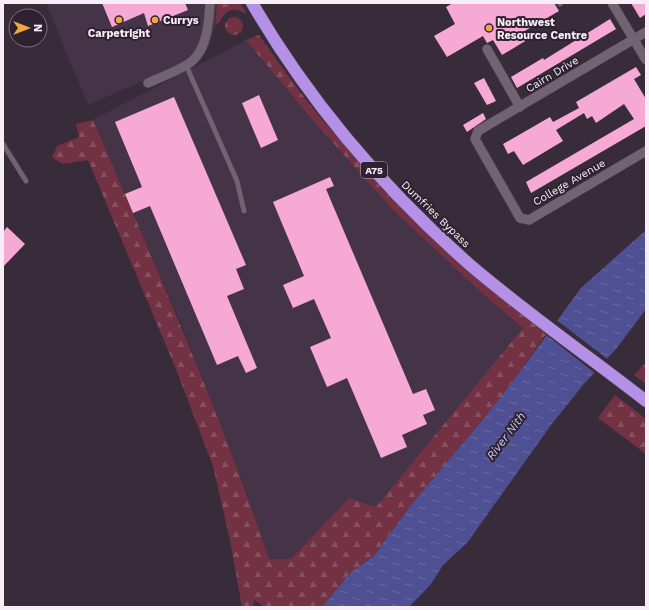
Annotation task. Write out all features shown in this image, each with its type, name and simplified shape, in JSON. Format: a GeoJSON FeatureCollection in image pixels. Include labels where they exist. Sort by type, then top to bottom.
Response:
{"type":"FeatureCollection","features":[{"type":"Feature","properties":{"kind":"highway","name":"Dumfries Bypass"},"geometry":{"type":"LineString","coordinates":[[252,3],[275,43],[340,130],[378,175],[424,222],[470,264],[526,310],[645,400]]}},
{"type":"Feature","properties":{"kind":"street"},"geometry":{"type":"LineString","coordinates":[[148,83],[189,63],[199,52],[204,42],[210,16],[210,3]]}},
{"type":"Feature","properties":{"kind":"street"},"geometry":{"type":"LineString","coordinates":[[612,3],[646,60]]}},
{"type":"Feature","properties":{"kind":"street","name":"Cairn Drive"},"geometry":{"type":"LineString","coordinates":[[475,139],[478,131],[646,32]]}},
{"type":"Feature","properties":{"kind":"street"},"geometry":{"type":"LineString","coordinates":[[487,49],[520,107]]}},
{"type":"Feature","properties":{"kind":"street","name":"College Avenue"},"geometry":{"type":"LineString","coordinates":[[475,139],[520,218],[529,220],[646,150]]}},
{"type":"Feature","properties":{"kind":"lane"},"geometry":{"type":"LineString","coordinates":[[189,63],[237,181],[244,211]]}},
{"type":"Feature","properties":{"kind":"lane"},"geometry":{"type":"LineString","coordinates":[[3,144],[26,181]]}},
{"type":"Feature","properties":{"kind":"shaded area"},"geometry":{"type":"Polygon","coordinates":[[[46,3],[217,3],[216,24],[208,49],[172,68],[88,105],[46,3]]]}},
{"type":"Feature","properties":{"kind":"shaded area"},"geometry":{"type":"Polygon","coordinates":[[[246,40],[310,117],[394,211],[483,294],[523,328],[376,507],[349,498],[291,559],[269,559],[248,497],[181,324],[93,120],[246,40]]]}},
{"type":"Feature","properties":{"kind":"green space"},"geometry":{"type":"Polygon","coordinates":[[[217,3],[240,3],[247,14],[237,10],[230,10],[225,14],[219,23],[216,24],[217,3]]]}},
{"type":"Feature","properties":{"kind":"green space"},"geometry":{"type":"Polygon","coordinates":[[[234,17],[240,20],[243,26],[240,32],[234,35],[228,32],[225,26],[228,20],[234,17]]]}},
{"type":"Feature","properties":{"kind":"green space"},"geometry":{"type":"Polygon","coordinates":[[[259,35],[313,108],[349,149],[445,244],[546,334],[519,373],[485,417],[411,505],[374,556],[351,572],[322,607],[262,607],[262,605],[254,600],[253,607],[242,607],[230,540],[213,466],[176,369],[88,160],[62,164],[52,157],[57,146],[79,137],[76,124],[93,120],[208,392],[250,503],[269,559],[291,559],[349,498],[376,507],[523,328],[483,294],[394,211],[310,117],[246,40],[259,35]]]}},
{"type":"Feature","properties":{"kind":"green space"},"geometry":{"type":"Polygon","coordinates":[[[646,363],[646,384],[634,375],[646,363]]]}},
{"type":"Feature","properties":{"kind":"green space"},"geometry":{"type":"Polygon","coordinates":[[[615,395],[646,419],[646,454],[598,418],[615,395]]]}},
{"type":"Feature","properties":{"kind":"water","name":"River Nith"},"geometry":{"type":"Polygon","coordinates":[[[646,230],[646,309],[616,349],[583,385],[551,425],[467,543],[443,565],[431,584],[409,607],[322,607],[351,572],[374,556],[411,505],[485,417],[519,373],[581,288],[646,230]]]}},
{"type":"Feature","properties":{"kind":"pier"},"geometry":{"type":"Polygon","coordinates":[[[555,319],[609,360],[596,374],[544,333],[555,319]]]}},
{"type":"Feature","properties":{"kind":"building"},"geometry":{"type":"Polygon","coordinates":[[[102,3],[185,3],[188,10],[148,26],[144,13],[112,27],[102,3]]]}},
{"type":"Feature","properties":{"kind":"building","name":"Northwest Resource Centre"},"geometry":{"type":"Polygon","coordinates":[[[453,3],[554,3],[559,11],[523,32],[527,40],[502,55],[493,40],[487,43],[483,36],[447,57],[434,36],[455,24],[446,7],[453,3]]]}},
{"type":"Feature","properties":{"kind":"building"},"geometry":{"type":"Polygon","coordinates":[[[631,3],[646,3],[646,14],[640,18],[631,3]]]}},
{"type":"Feature","properties":{"kind":"building"},"geometry":{"type":"Polygon","coordinates":[[[610,19],[616,29],[517,88],[511,77],[543,58],[544,60],[610,19]]]}},
{"type":"Feature","properties":{"kind":"building"},"geometry":{"type":"Polygon","coordinates":[[[636,67],[641,75],[634,79],[646,99],[646,126],[531,193],[526,182],[634,119],[624,104],[596,123],[592,116],[587,119],[584,113],[556,130],[563,141],[523,165],[514,151],[508,154],[503,144],[550,117],[553,122],[579,108],[576,102],[636,67]]]}},
{"type":"Feature","properties":{"kind":"building"},"geometry":{"type":"Polygon","coordinates":[[[484,78],[496,101],[487,105],[474,83],[484,78]]]}},
{"type":"Feature","properties":{"kind":"building"},"geometry":{"type":"Polygon","coordinates":[[[259,95],[278,140],[261,148],[242,103],[259,95]]]}},
{"type":"Feature","properties":{"kind":"building"},"geometry":{"type":"Polygon","coordinates":[[[174,97],[246,265],[236,269],[244,289],[227,296],[257,368],[246,373],[238,356],[217,365],[150,206],[133,213],[125,194],[142,187],[115,122],[174,97]]]}},
{"type":"Feature","properties":{"kind":"building"},"geometry":{"type":"Polygon","coordinates":[[[483,113],[486,119],[467,132],[463,125],[483,113]]]}},
{"type":"Feature","properties":{"kind":"building"},"geometry":{"type":"Polygon","coordinates":[[[330,177],[334,186],[326,189],[413,394],[426,389],[435,410],[423,415],[427,424],[402,435],[407,447],[381,458],[347,378],[327,387],[310,347],[331,338],[314,299],[293,308],[283,285],[304,276],[273,202],[330,177]]]}},
{"type":"Feature","properties":{"kind":"building"},"geometry":{"type":"Polygon","coordinates":[[[7,227],[25,244],[3,267],[3,232],[7,227]]]}},
{"type":"Feature","properties":{"kind":"place","name":"Carpetright"},"geometry":{"type":"Point","coordinates":[119,20]}},
{"type":"Feature","properties":{"kind":"place","name":"Currys"},"geometry":{"type":"Point","coordinates":[155,20]}},
{"type":"Feature","properties":{"kind":"place","name":"Northwest Resource Centre"},"geometry":{"type":"Point","coordinates":[489,28]}}]}
